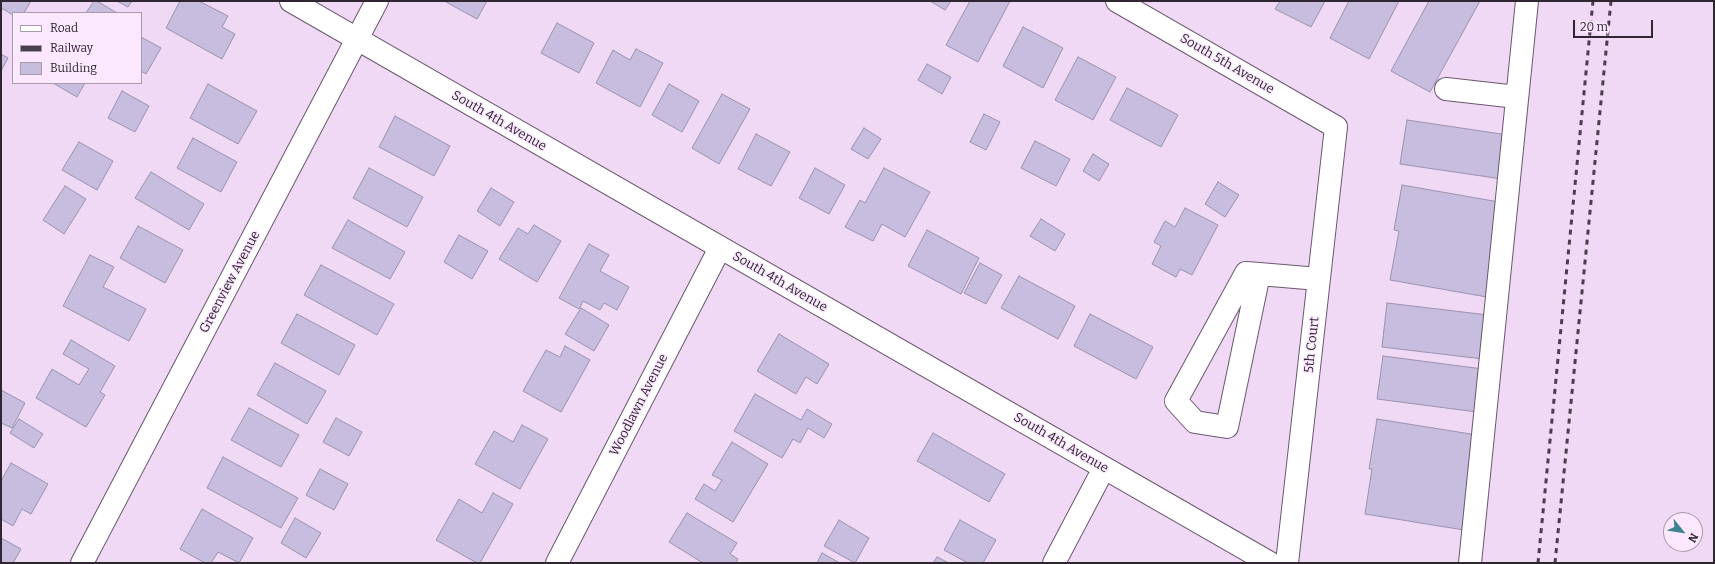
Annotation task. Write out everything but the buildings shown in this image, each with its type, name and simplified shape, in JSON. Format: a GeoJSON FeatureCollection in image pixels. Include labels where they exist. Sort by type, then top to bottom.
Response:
{"type":"FeatureCollection","features":[{"type":"Feature","properties":{"kind":"street","name":"South 4th Avenue"},"geometry":{"type":"LineString","coordinates":[[291,1],[1270,563]]}},
{"type":"Feature","properties":{"kind":"street","name":"Greenview Avenue"},"geometry":{"type":"LineString","coordinates":[[82,563],[377,1]]}},
{"type":"Feature","properties":{"kind":"street","name":"South 5th Avenue"},"geometry":{"type":"LineString","coordinates":[[1117,1],[1336,126]]}},
{"type":"Feature","properties":{"kind":"street"},"geometry":{"type":"LineString","coordinates":[[1470,563],[1527,1]]}},
{"type":"Feature","properties":{"kind":"street"},"geometry":{"type":"LineString","coordinates":[[1446,89],[1517,97]]}},
{"type":"Feature","properties":{"kind":"street","name":"5th Court"},"geometry":{"type":"LineString","coordinates":[[1287,563],[1336,126]]}},
{"type":"Feature","properties":{"kind":"street","name":"Woodlawn Avenue"},"geometry":{"type":"LineString","coordinates":[[557,563],[720,248]]}},
{"type":"Feature","properties":{"kind":"street"},"geometry":{"type":"LineString","coordinates":[[1259,274],[1227,427],[1195,422],[1176,401],[1246,273],[1259,274],[1319,279]]}},
{"type":"Feature","properties":{"kind":"street"},"geometry":{"type":"LineString","coordinates":[[1054,563],[1104,468]]}},
{"type":"Feature","properties":{"kind":"railway"},"geometry":{"type":"LineString","coordinates":[[1538,563],[1593,1]]}},
{"type":"Feature","properties":{"kind":"railway"},"geometry":{"type":"LineString","coordinates":[[1555,563],[1611,1]]}}]}
